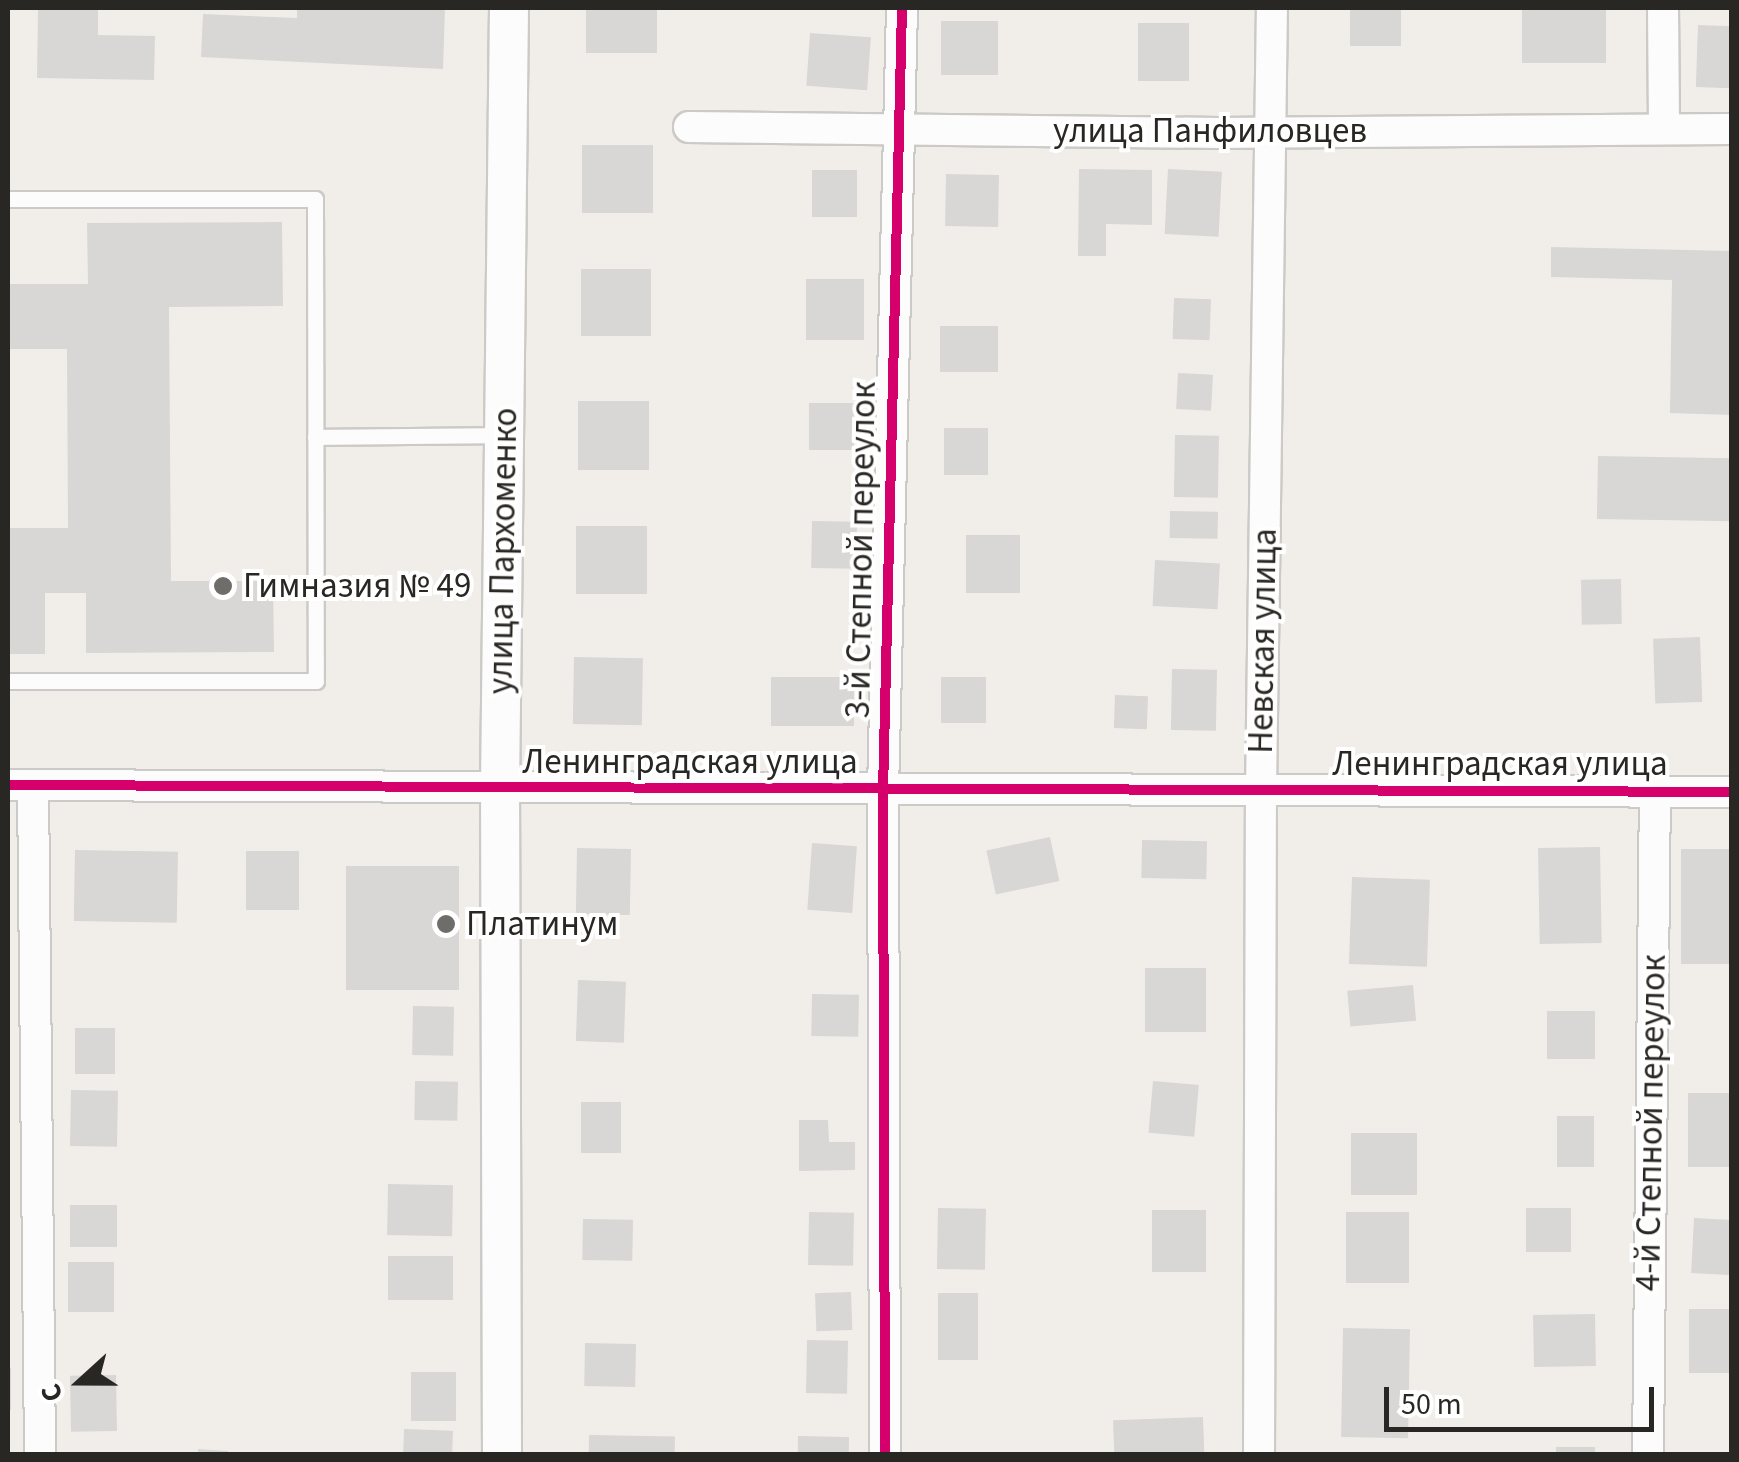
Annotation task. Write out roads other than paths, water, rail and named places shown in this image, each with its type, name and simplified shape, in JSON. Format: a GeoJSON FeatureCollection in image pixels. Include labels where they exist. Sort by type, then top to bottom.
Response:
{"type":"FeatureCollection","features":[{"type":"Feature","properties":{"kind":"street","name":"улица Пархоменко"},"geometry":{"type":"LineString","coordinates":[[502,1454],[500,789],[509,8]]}},
{"type":"Feature","properties":{"kind":"street","name":"3-й Степной переулок"},"geometry":{"type":"LineString","coordinates":[[886,1454],[883,791],[902,8]]}},
{"type":"Feature","properties":{"kind":"street","name":"Невская улица"},"geometry":{"type":"LineString","coordinates":[[1259,1454],[1261,791],[1272,8]]}},
{"type":"Feature","properties":{"kind":"street"},"geometry":{"type":"LineString","coordinates":[[1662,8],[1664,129]]}},
{"type":"Feature","properties":{"kind":"street","name":"улица Панфиловцев"},"geometry":{"type":"LineString","coordinates":[[689,127],[1270,133],[1732,129]]}},
{"type":"Feature","properties":{"kind":"street"},"geometry":{"type":"LineString","coordinates":[[20,785],[40,1454]]}},
{"type":"Feature","properties":{"kind":"street","name":"Ленинградская улица"},"geometry":{"type":"LineString","coordinates":[[20,785],[1732,792]]}},
{"type":"Feature","properties":{"kind":"street","name":"4-й Степной переулок"},"geometry":{"type":"LineString","coordinates":[[1648,1454],[1655,791]]}},
{"type":"Feature","properties":{"kind":"lane"},"geometry":{"type":"LineString","coordinates":[[8,199],[315,199],[316,681],[8,681]]}},
{"type":"Feature","properties":{"kind":"lane"},"geometry":{"type":"LineString","coordinates":[[315,437],[504,435]]}},
{"type":"Feature","properties":{"kind":"place","name":"Гимназия № 49"},"geometry":{"type":"Point","coordinates":[223,586]}},
{"type":"Feature","properties":{"kind":"place","name":"Платинум"},"geometry":{"type":"Point","coordinates":[446,924]}}]}
